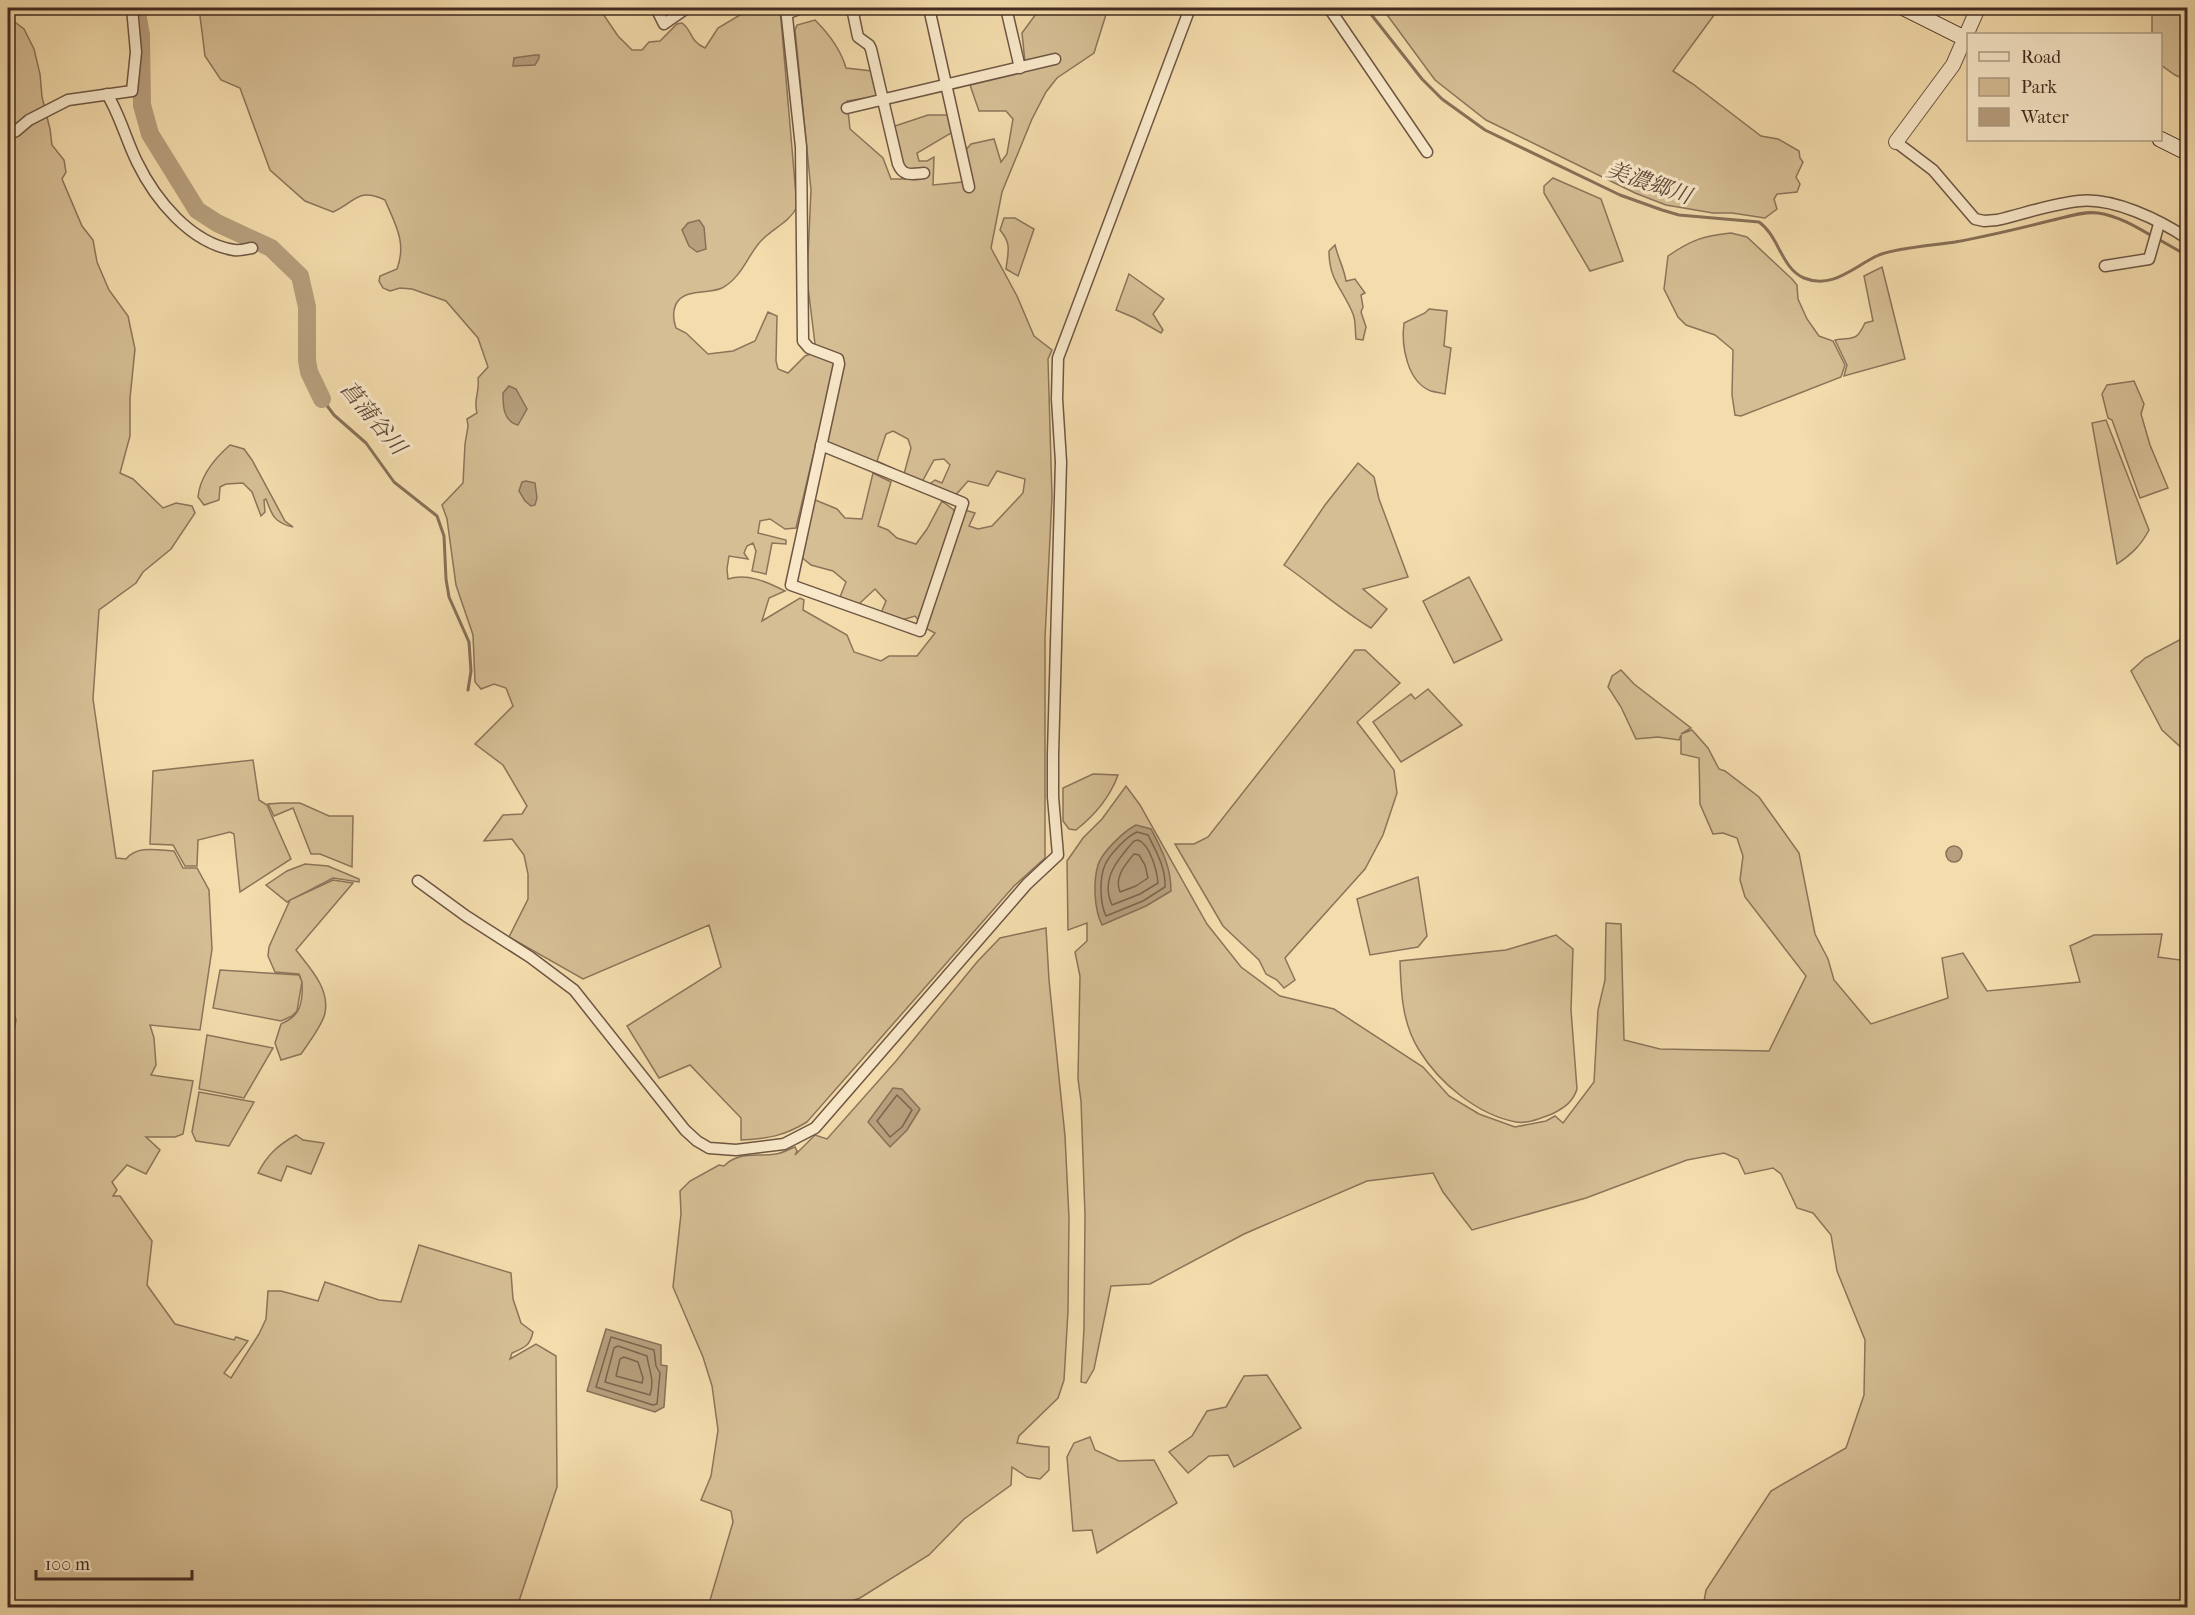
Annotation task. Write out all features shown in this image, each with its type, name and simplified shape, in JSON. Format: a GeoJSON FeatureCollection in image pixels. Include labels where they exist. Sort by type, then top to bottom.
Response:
{"type":"FeatureCollection","features":[{"type":"Feature","properties":{"kind":"main road"},"geometry":{"type":"LineString","coordinates":[[1904,8],[1966,39]]}},
{"type":"Feature","properties":{"kind":"main road"},"geometry":{"type":"LineString","coordinates":[[2162,140],[2187,153]]}},
{"type":"Feature","properties":{"kind":"street"},"geometry":{"type":"LineString","coordinates":[[8,135],[29,120],[68,100],[132,91],[136,51],[132,8]]}},
{"type":"Feature","properties":{"kind":"street"},"geometry":{"type":"LineString","coordinates":[[656,8],[664,24],[687,8]]}},
{"type":"Feature","properties":{"kind":"street"},"geometry":{"type":"LineString","coordinates":[[801,8],[786,11],[801,147],[803,341],[810,348],[838,359],[839,364],[821,445],[791,585],[920,631],[963,503],[821,445]]}},
{"type":"Feature","properties":{"kind":"street"},"geometry":{"type":"LineString","coordinates":[[852,8],[858,37],[869,45],[893,150],[901,171],[906,174],[924,173]]}},
{"type":"Feature","properties":{"kind":"street"},"geometry":{"type":"LineString","coordinates":[[928,8],[969,187]]}},
{"type":"Feature","properties":{"kind":"street"},"geometry":{"type":"LineString","coordinates":[[1006,8],[1020,68]]}},
{"type":"Feature","properties":{"kind":"street"},"geometry":{"type":"LineString","coordinates":[[418,881],[466,916],[530,957],[574,990],[697,1141],[709,1148],[736,1150],[784,1144],[815,1128],[1027,884],[1058,855],[1053,797],[1061,462],[1057,399],[1058,358],[1190,8]]}},
{"type":"Feature","properties":{"kind":"street"},"geometry":{"type":"LineString","coordinates":[[1329,8],[1427,153]]}},
{"type":"Feature","properties":{"kind":"street"},"geometry":{"type":"LineString","coordinates":[[1968,33],[1978,8]]}},
{"type":"Feature","properties":{"kind":"street"},"geometry":{"type":"LineString","coordinates":[[1966,39],[1953,64],[1896,142],[1938,176],[1973,224],[2079,201],[2102,201],[2128,208],[2158,227],[2187,239]]}},
{"type":"Feature","properties":{"kind":"street"},"geometry":{"type":"LineString","coordinates":[[848,108],[1055,59]]}},
{"type":"Feature","properties":{"kind":"street"},"geometry":{"type":"LineString","coordinates":[[107,93],[121,120],[137,163],[172,213],[196,234],[215,245],[236,251],[252,248]]}},
{"type":"Feature","properties":{"kind":"street"},"geometry":{"type":"LineString","coordinates":[[2105,266],[2149,259],[2158,227]]}},
{"type":"Feature","properties":{"kind":"green space"},"geometry":{"type":"Polygon","coordinates":[[[199,8],[599,8],[618,36],[632,50],[642,50],[649,42],[660,41],[677,24],[682,23],[696,42],[705,48],[718,28],[740,15],[743,8],[780,8],[797,207],[794,213],[760,242],[729,284],[717,290],[692,293],[682,297],[675,307],[674,322],[676,328],[686,333],[708,354],[733,351],[755,341],[768,312],[777,316],[776,361],[778,369],[788,373],[805,356],[816,352],[807,279],[811,190],[795,30],[797,25],[815,20],[834,42],[846,68],[872,71],[877,96],[847,101],[850,129],[883,158],[891,179],[913,179],[904,169],[892,127],[928,115],[949,115],[953,132],[917,153],[919,161],[927,161],[934,157],[933,185],[963,182],[964,152],[971,144],[994,139],[1001,162],[1007,154],[1013,119],[1006,111],[979,111],[970,85],[1038,67],[1025,62],[1022,33],[1036,14],[1037,8],[1108,8],[1094,53],[1057,78],[1046,92],[1032,119],[1002,192],[991,248],[1017,296],[1034,336],[1052,350],[1048,359],[1052,497],[1045,638],[1045,858],[1014,886],[807,1122],[799,1127],[775,1136],[741,1140],[741,1118],[690,1065],[659,1078],[627,1026],[721,967],[709,925],[583,979],[509,937],[528,899],[528,874],[524,855],[512,839],[484,841],[503,815],[522,814],[527,806],[503,765],[475,744],[513,706],[506,688],[494,684],[481,689],[475,682],[473,635],[456,585],[447,519],[442,505],[463,483],[467,419],[477,413],[478,378],[488,367],[478,338],[446,301],[412,289],[400,288],[390,291],[383,288],[379,281],[380,276],[397,269],[401,250],[396,225],[385,200],[376,196],[362,195],[333,212],[305,201],[270,170],[240,88],[221,80],[205,56],[199,8]],[[893,431],[886,434],[877,461],[894,469],[893,472],[817,439],[796,528],[785,529],[770,519],[760,521],[758,533],[786,540],[786,544],[772,543],[766,574],[752,571],[756,551],[753,543],[747,546],[744,553],[748,559],[729,556],[728,579],[750,578],[785,591],[769,598],[762,621],[800,598],[804,600],[803,610],[847,635],[854,652],[881,661],[889,656],[917,656],[935,633],[925,628],[915,616],[902,620],[881,613],[886,601],[875,589],[859,604],[840,597],[846,582],[833,571],[811,565],[800,556],[813,499],[837,509],[845,518],[862,519],[873,473],[891,482],[878,526],[888,530],[897,538],[916,544],[942,501],[954,510],[953,524],[965,510],[975,513],[969,526],[978,529],[992,526],[1023,493],[1025,479],[997,471],[988,486],[968,481],[954,497],[927,486],[935,480],[942,483],[950,465],[944,459],[934,460],[922,482],[904,474],[911,448],[908,439],[893,431]]]}},
{"type":"Feature","properties":{"kind":"green space"},"geometry":{"type":"Polygon","coordinates":[[[1382,8],[1710,8],[1717,11],[1673,71],[1761,136],[1778,139],[1799,151],[1803,162],[1796,177],[1800,184],[1797,192],[1777,194],[1774,199],[1777,209],[1765,218],[1732,213],[1713,213],[1666,205],[1635,193],[1486,120],[1435,80],[1382,8]]]}},
{"type":"Feature","properties":{"kind":"green space"},"geometry":{"type":"Polygon","coordinates":[[[2152,8],[2187,8],[2187,80],[2162,66],[2162,33],[2152,33],[2152,8]]]}},
{"type":"Feature","properties":{"kind":"green space"},"geometry":{"type":"Polygon","coordinates":[[[8,17],[24,29],[34,49],[52,145],[64,160],[66,172],[62,179],[82,226],[93,240],[97,262],[109,290],[128,316],[135,349],[130,398],[130,436],[120,473],[133,479],[163,508],[176,503],[192,506],[195,513],[171,549],[143,572],[136,583],[99,610],[93,699],[116,858],[126,859],[142,850],[174,851],[183,868],[197,868],[209,890],[212,949],[200,1030],[150,1025],[154,1038],[156,1065],[151,1075],[193,1081],[183,1134],[175,1137],[146,1137],[160,1150],[146,1174],[127,1165],[112,1182],[117,1190],[113,1196],[120,1196],[152,1241],[147,1285],[175,1324],[234,1340],[236,1337],[248,1341],[224,1373],[231,1378],[266,1319],[268,1291],[281,1291],[318,1301],[325,1282],[379,1300],[401,1302],[419,1245],[511,1273],[513,1299],[521,1323],[533,1332],[528,1343],[512,1353],[510,1359],[536,1344],[556,1356],[557,1487],[517,1607],[8,1607],[8,17]]]}},
{"type":"Feature","properties":{"kind":"green space"},"geometry":{"type":"Polygon","coordinates":[[[1553,178],[1601,199],[1623,261],[1590,271],[1544,193],[1544,186],[1553,178]]]}},
{"type":"Feature","properties":{"kind":"green space"},"geometry":{"type":"Polygon","coordinates":[[[1004,218],[1015,218],[1034,229],[1018,276],[1006,269],[1008,244],[1000,230],[1004,218]]]}},
{"type":"Feature","properties":{"kind":"green space"},"geometry":{"type":"Polygon","coordinates":[[[1731,233],[1747,237],[1792,279],[1797,285],[1798,299],[1807,319],[1819,336],[1833,341],[1845,365],[1841,377],[1741,416],[1735,415],[1732,395],[1733,350],[1715,335],[1686,325],[1678,317],[1664,289],[1668,256],[1698,240],[1731,233]]]}},
{"type":"Feature","properties":{"kind":"green space"},"geometry":{"type":"Polygon","coordinates":[[[1335,245],[1346,281],[1355,279],[1365,293],[1361,295],[1363,307],[1361,312],[1366,327],[1363,340],[1356,339],[1353,314],[1331,270],[1329,251],[1335,245]]]}},
{"type":"Feature","properties":{"kind":"green space"},"geometry":{"type":"Polygon","coordinates":[[[1882,267],[1905,359],[1844,376],[1847,365],[1835,340],[1857,336],[1865,323],[1873,321],[1864,276],[1882,267]]]}},
{"type":"Feature","properties":{"kind":"green space"},"geometry":{"type":"Polygon","coordinates":[[[1129,274],[1164,299],[1153,314],[1163,330],[1161,333],[1116,310],[1129,274]]]}},
{"type":"Feature","properties":{"kind":"green space"},"geometry":{"type":"Polygon","coordinates":[[[1429,309],[1447,311],[1444,346],[1451,348],[1445,394],[1431,391],[1416,380],[1405,352],[1404,323],[1429,309]]]}},
{"type":"Feature","properties":{"kind":"green space"},"geometry":{"type":"Polygon","coordinates":[[[2134,381],[2144,404],[2141,414],[2150,445],[2168,488],[2140,498],[2112,420],[2108,418],[2102,394],[2107,385],[2134,381]]]}},
{"type":"Feature","properties":{"kind":"green space"},"geometry":{"type":"Polygon","coordinates":[[[2106,420],[2149,530],[2136,549],[2117,564],[2092,423],[2106,420]]]}},
{"type":"Feature","properties":{"kind":"green space"},"geometry":{"type":"Polygon","coordinates":[[[230,445],[244,449],[285,521],[293,527],[275,518],[266,499],[264,500],[265,512],[261,516],[252,492],[243,483],[226,484],[220,487],[219,500],[204,505],[198,497],[205,475],[213,462],[230,445]]]}},
{"type":"Feature","properties":{"kind":"green space"},"geometry":{"type":"Polygon","coordinates":[[[1358,463],[1374,477],[1379,499],[1408,577],[1363,589],[1387,609],[1371,628],[1284,565],[1325,505],[1358,463]]]}},
{"type":"Feature","properties":{"kind":"green space"},"geometry":{"type":"Polygon","coordinates":[[[1469,577],[1502,640],[1454,663],[1423,601],[1469,577]]]}},
{"type":"Feature","properties":{"kind":"green space"},"geometry":{"type":"Polygon","coordinates":[[[2187,636],[2187,753],[2162,730],[2131,671],[2145,658],[2187,636]]]}},
{"type":"Feature","properties":{"kind":"green space"},"geometry":{"type":"Polygon","coordinates":[[[1355,650],[1365,650],[1400,683],[1357,722],[1394,770],[1397,793],[1383,835],[1365,869],[1285,958],[1295,980],[1284,988],[1277,980],[1266,974],[1259,960],[1223,926],[1175,844],[1194,844],[1208,837],[1355,650]]]}},
{"type":"Feature","properties":{"kind":"green space"},"geometry":{"type":"Polygon","coordinates":[[[1621,670],[1634,684],[1691,728],[1681,734],[1692,730],[1708,748],[1719,769],[1725,771],[1759,797],[1799,853],[1815,934],[1828,959],[1834,980],[1871,1024],[1948,998],[1942,958],[1963,953],[1987,991],[2080,982],[2070,946],[2094,935],[2162,934],[2158,957],[2180,960],[2187,947],[2187,1607],[1703,1607],[1706,1590],[1771,1491],[1846,1448],[1864,1395],[1865,1340],[1837,1271],[1831,1235],[1813,1213],[1797,1208],[1781,1174],[1773,1168],[1745,1174],[1738,1159],[1724,1153],[1687,1160],[1586,1198],[1472,1230],[1443,1192],[1433,1173],[1367,1181],[1244,1234],[1150,1284],[1111,1286],[1094,1369],[1086,1383],[1081,1382],[1085,1215],[1081,1101],[1078,1079],[1080,976],[1075,952],[1087,941],[1087,923],[1068,930],[1067,861],[1126,786],[1140,805],[1207,924],[1241,967],[1280,996],[1334,1009],[1423,1067],[1449,1096],[1479,1114],[1515,1127],[1546,1121],[1555,1116],[1563,1123],[1594,1082],[1598,1010],[1605,980],[1606,923],[1621,924],[1624,1040],[1660,1049],[1769,1051],[1806,976],[1745,897],[1740,880],[1743,856],[1737,838],[1723,833],[1713,834],[1700,804],[1699,758],[1681,754],[1681,735],[1679,740],[1658,737],[1636,739],[1621,707],[1608,687],[1612,676],[1621,670]]]}},
{"type":"Feature","properties":{"kind":"green space"},"geometry":{"type":"Polygon","coordinates":[[[1428,689],[1462,725],[1401,762],[1373,722],[1411,694],[1415,699],[1428,689]]]}},
{"type":"Feature","properties":{"kind":"green space"},"geometry":{"type":"Polygon","coordinates":[[[253,760],[259,800],[267,805],[291,859],[240,892],[234,834],[230,832],[198,840],[197,866],[185,866],[173,845],[150,844],[153,771],[253,760]]]}},
{"type":"Feature","properties":{"kind":"green space"},"geometry":{"type":"Polygon","coordinates":[[[1093,774],[1118,775],[1111,791],[1096,812],[1076,830],[1069,829],[1063,821],[1063,788],[1093,774]]]}},
{"type":"Feature","properties":{"kind":"green space"},"geometry":{"type":"Polygon","coordinates":[[[300,803],[329,816],[353,816],[352,867],[320,854],[311,854],[293,808],[274,816],[268,804],[300,803]]]}},
{"type":"Feature","properties":{"kind":"green space"},"geometry":{"type":"Polygon","coordinates":[[[305,864],[328,866],[359,879],[359,882],[333,878],[287,902],[266,885],[287,871],[305,864]]]}},
{"type":"Feature","properties":{"kind":"green space"},"geometry":{"type":"Polygon","coordinates":[[[1418,877],[1427,936],[1418,947],[1370,955],[1357,899],[1418,877]]]}},
{"type":"Feature","properties":{"kind":"green space"},"geometry":{"type":"Polygon","coordinates":[[[333,880],[353,883],[296,950],[321,987],[326,1004],[324,1018],[301,1054],[281,1060],[275,1043],[281,1024],[292,1018],[299,1008],[302,998],[302,982],[299,974],[275,972],[268,956],[269,947],[290,900],[333,880]]]}},
{"type":"Feature","properties":{"kind":"green space"},"geometry":{"type":"Polygon","coordinates":[[[1046,928],[1065,1136],[1069,1218],[1068,1311],[1064,1380],[1058,1398],[1019,1436],[1017,1443],[1049,1447],[1049,1470],[1040,1479],[1027,1477],[1012,1467],[1011,1485],[964,1519],[929,1555],[860,1598],[833,1607],[708,1607],[733,1522],[731,1511],[701,1500],[711,1476],[718,1430],[712,1386],[703,1357],[673,1287],[681,1214],[680,1191],[690,1181],[719,1165],[724,1166],[735,1158],[776,1154],[795,1147],[797,1151],[795,1155],[815,1135],[827,1139],[1000,938],[1046,928]]]}},
{"type":"Feature","properties":{"kind":"green space"},"geometry":{"type":"Polygon","coordinates":[[[1556,935],[1573,949],[1571,1010],[1577,1089],[1570,1101],[1556,1112],[1534,1120],[1516,1122],[1474,1105],[1448,1085],[1427,1062],[1413,1040],[1406,1018],[1400,961],[1506,950],[1556,935]]]}},
{"type":"Feature","properties":{"kind":"green space"},"geometry":{"type":"Polygon","coordinates":[[[220,970],[299,975],[302,982],[297,1011],[281,1021],[213,1008],[220,970]]]}},
{"type":"Feature","properties":{"kind":"green space"},"geometry":{"type":"Polygon","coordinates":[[[207,1035],[273,1048],[244,1098],[199,1089],[207,1035]]]}},
{"type":"Feature","properties":{"kind":"green space"},"geometry":{"type":"Polygon","coordinates":[[[199,1092],[254,1102],[229,1146],[196,1141],[192,1132],[199,1092]]]}},
{"type":"Feature","properties":{"kind":"green space"},"geometry":{"type":"Polygon","coordinates":[[[296,1135],[303,1140],[324,1143],[311,1174],[287,1166],[281,1181],[258,1173],[274,1151],[296,1135]]]}},
{"type":"Feature","properties":{"kind":"green space"},"geometry":{"type":"Polygon","coordinates":[[[1267,1375],[1301,1428],[1234,1467],[1228,1455],[1209,1456],[1188,1473],[1169,1452],[1192,1436],[1207,1411],[1226,1407],[1244,1376],[1267,1375]]]}},
{"type":"Feature","properties":{"kind":"green space"},"geometry":{"type":"Polygon","coordinates":[[[1090,1437],[1095,1450],[1119,1461],[1154,1460],[1177,1503],[1097,1553],[1092,1530],[1073,1531],[1067,1457],[1074,1443],[1090,1437]]]}},
{"type":"Feature","properties":{"kind":"water"},"geometry":{"type":"Polygon","coordinates":[[[539,55],[539,58],[535,65],[513,66],[514,58],[539,55]]]}},
{"type":"Feature","properties":{"kind":"water"},"geometry":{"type":"Polygon","coordinates":[[[699,220],[704,227],[706,249],[697,252],[689,246],[682,230],[688,223],[699,220]]]}},
{"type":"Feature","properties":{"kind":"water"},"geometry":{"type":"Polygon","coordinates":[[[509,386],[516,389],[527,409],[518,425],[509,420],[504,408],[503,393],[509,386]]]}},
{"type":"Feature","properties":{"kind":"water"},"geometry":{"type":"Polygon","coordinates":[[[522,482],[535,483],[537,498],[535,505],[531,506],[525,501],[519,491],[522,482]]]}},
{"type":"Feature","properties":{"kind":"water"},"geometry":{"type":"Polygon","coordinates":[[[1136,825],[1151,829],[1168,866],[1171,891],[1146,906],[1102,925],[1095,895],[1098,865],[1114,842],[1136,825]]]}},
{"type":"Feature","properties":{"kind":"water"},"geometry":{"type":"Polygon","coordinates":[[[1954,846],[1960,848],[1962,854],[1960,860],[1954,862],[1948,860],[1946,854],[1948,848],[1954,846]]]}},
{"type":"Feature","properties":{"kind":"water"},"geometry":{"type":"Polygon","coordinates":[[[8,1012],[14,1013],[16,1020],[14,1030],[8,1034],[8,1012]]]}},
{"type":"Feature","properties":{"kind":"water"},"geometry":{"type":"Polygon","coordinates":[[[893,1088],[902,1089],[920,1109],[907,1130],[890,1147],[868,1122],[893,1088]]]}},
{"type":"Feature","properties":{"kind":"water"},"geometry":{"type":"Polygon","coordinates":[[[606,1329],[661,1345],[661,1365],[667,1366],[664,1407],[655,1412],[587,1391],[606,1329]]]}},
{"type":"Feature","properties":{"kind":"waterway","name":"菖蒲谷川"},"geometry":{"type":"LineString","coordinates":[[136,8],[141,35],[142,105],[150,134],[197,210],[217,223],[271,248],[300,276],[307,307],[309,372],[322,399]]}},
{"type":"Feature","properties":{"kind":"waterway","name":"美濃郷川"},"geometry":{"type":"LineString","coordinates":[[1369,8],[1370,13],[1422,79],[1442,99],[1485,130],[1620,195],[1662,210],[1679,215],[1759,222],[1771,235],[1790,267],[1804,278],[1815,281],[1834,279],[1886,253],[1967,240],[2087,213],[2112,216],[2152,236]]}},
{"type":"Feature","properties":{"kind":"waterway","name":"美濃郷川"},"geometry":{"type":"LineString","coordinates":[[2158,239],[2188,256]]}},
{"type":"Feature","properties":{"kind":"waterway","name":"菖蒲谷川"},"geometry":{"type":"LineString","coordinates":[[322,399],[334,415],[366,443],[394,482],[437,516],[444,536],[449,597],[469,642],[471,671],[468,690]]}}]}
